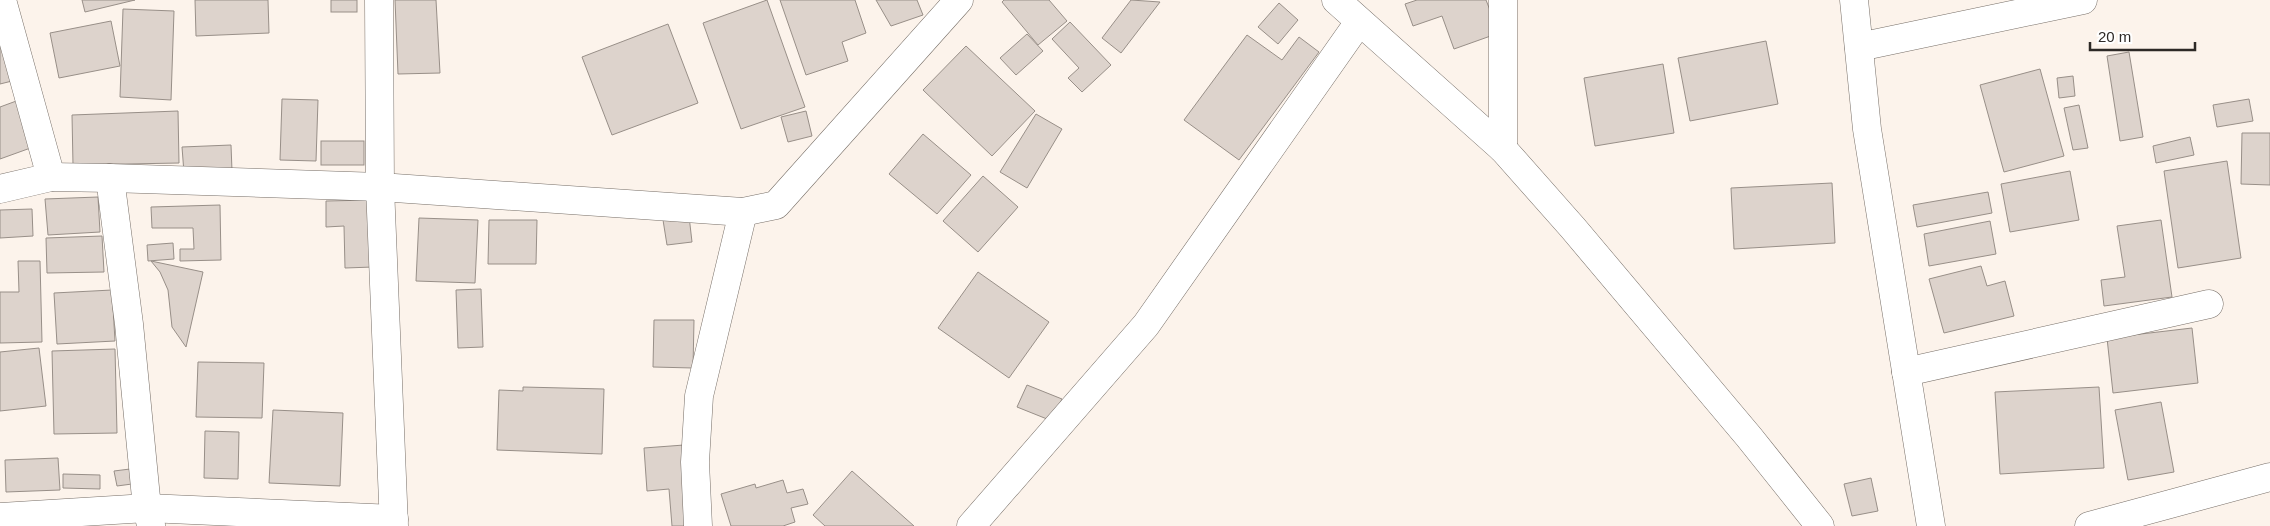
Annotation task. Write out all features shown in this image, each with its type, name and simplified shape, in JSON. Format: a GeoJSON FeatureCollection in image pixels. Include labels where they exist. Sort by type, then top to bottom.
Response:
{"type":"FeatureCollection","features":[{"type":"Feature","properties":{"kind":"street"},"geometry":{"type":"LineString","coordinates":[[2,0],[51,177]]}},
{"type":"Feature","properties":{"kind":"street"},"geometry":{"type":"LineString","coordinates":[[0,517],[149,517],[394,523],[380,187],[378,0]]}},
{"type":"Feature","properties":{"kind":"street"},"geometry":{"type":"LineString","coordinates":[[0,189],[51,177],[110,178],[380,187],[743,212],[776,205],[959,0]]}},
{"type":"Feature","properties":{"kind":"street"},"geometry":{"type":"LineString","coordinates":[[1336,0],[1503,149],[1579,235],[1750,437],[1820,526]]}},
{"type":"Feature","properties":{"kind":"street"},"geometry":{"type":"LineString","coordinates":[[1503,0],[1503,149]]}},
{"type":"Feature","properties":{"kind":"street"},"geometry":{"type":"LineString","coordinates":[[1854,0],[1867,129],[1931,526]]}},
{"type":"Feature","properties":{"kind":"street"},"geometry":{"type":"LineString","coordinates":[[1859,46],[2083,0]]}},
{"type":"Feature","properties":{"kind":"street"},"geometry":{"type":"LineString","coordinates":[[971,526],[1146,325],[1359,22]]}},
{"type":"Feature","properties":{"kind":"street"},"geometry":{"type":"LineString","coordinates":[[110,178],[129,324],[149,517]]}},
{"type":"Feature","properties":{"kind":"street"},"geometry":{"type":"LineString","coordinates":[[698,526],[695,462],[699,396],[743,212]]}},
{"type":"Feature","properties":{"kind":"street"},"geometry":{"type":"LineString","coordinates":[[1906,372],[2209,304]]}},
{"type":"Feature","properties":{"kind":"street"},"geometry":{"type":"LineString","coordinates":[[2089,526],[2270,477]]}},
{"type":"Feature","properties":{"kind":"building"},"geometry":{"type":"Polygon","coordinates":[[[82,0],[135,0],[85,12],[82,0]]]}},
{"type":"Feature","properties":{"kind":"building"},"geometry":{"type":"Polygon","coordinates":[[[195,0],[268,0],[269,33],[196,36],[195,0]]]}},
{"type":"Feature","properties":{"kind":"building"},"geometry":{"type":"Polygon","coordinates":[[[331,0],[357,0],[357,12],[331,12],[331,0]]]}},
{"type":"Feature","properties":{"kind":"building"},"geometry":{"type":"Polygon","coordinates":[[[395,0],[436,0],[440,73],[398,74],[395,0]]]}},
{"type":"Feature","properties":{"kind":"building"},"geometry":{"type":"Polygon","coordinates":[[[767,0],[805,107],[741,129],[703,23],[767,0]]]}},
{"type":"Feature","properties":{"kind":"building"},"geometry":{"type":"Polygon","coordinates":[[[780,0],[855,0],[866,33],[842,42],[848,61],[806,75],[780,0]]]}},
{"type":"Feature","properties":{"kind":"building"},"geometry":{"type":"Polygon","coordinates":[[[876,0],[917,0],[923,15],[891,26],[876,0]]]}},
{"type":"Feature","properties":{"kind":"building"},"geometry":{"type":"Polygon","coordinates":[[[1004,0],[1049,0],[1067,21],[1038,45],[1002,2],[1004,0]]]}},
{"type":"Feature","properties":{"kind":"building"},"geometry":{"type":"Polygon","coordinates":[[[1131,0],[1160,2],[1121,53],[1102,38],[1131,0]]]}},
{"type":"Feature","properties":{"kind":"building"},"geometry":{"type":"Polygon","coordinates":[[[1417,0],[1486,0],[1499,33],[1454,49],[1442,16],[1413,26],[1405,4],[1417,0]]]}},
{"type":"Feature","properties":{"kind":"building"},"geometry":{"type":"Polygon","coordinates":[[[1279,3],[1298,20],[1278,44],[1258,27],[1279,3]]]}},
{"type":"Feature","properties":{"kind":"building"},"geometry":{"type":"Polygon","coordinates":[[[123,9],[174,11],[171,100],[120,97],[123,9]]]}},
{"type":"Feature","properties":{"kind":"building"},"geometry":{"type":"Polygon","coordinates":[[[111,21],[120,66],[59,78],[50,33],[111,21]]]}},
{"type":"Feature","properties":{"kind":"building"},"geometry":{"type":"Polygon","coordinates":[[[1070,22],[1111,65],[1082,92],[1068,78],[1079,68],[1052,39],[1070,22]]]}},
{"type":"Feature","properties":{"kind":"building"},"geometry":{"type":"Polygon","coordinates":[[[668,24],[698,103],[612,135],[582,57],[668,24]]]}},
{"type":"Feature","properties":{"kind":"building"},"geometry":{"type":"Polygon","coordinates":[[[1027,34],[1043,51],[1016,75],[1000,58],[1027,34]]]}},
{"type":"Feature","properties":{"kind":"building"},"geometry":{"type":"Polygon","coordinates":[[[1247,35],[1282,60],[1299,37],[1319,52],[1239,160],[1184,120],[1247,35]]]}},
{"type":"Feature","properties":{"kind":"building"},"geometry":{"type":"Polygon","coordinates":[[[0,37],[16,80],[0,84],[0,37]]]}},
{"type":"Feature","properties":{"kind":"building"},"geometry":{"type":"Polygon","coordinates":[[[1766,41],[1778,104],[1690,121],[1678,58],[1766,41]]]}},
{"type":"Feature","properties":{"kind":"building"},"geometry":{"type":"Polygon","coordinates":[[[966,46],[1035,111],[992,156],[923,90],[966,46]]]}},
{"type":"Feature","properties":{"kind":"building"},"geometry":{"type":"Polygon","coordinates":[[[2129,52],[2143,137],[2120,141],[2107,56],[2129,52]]]}},
{"type":"Feature","properties":{"kind":"building"},"geometry":{"type":"Polygon","coordinates":[[[1663,64],[1674,133],[1595,146],[1584,78],[1663,64]]]}},
{"type":"Feature","properties":{"kind":"building"},"geometry":{"type":"Polygon","coordinates":[[[2040,69],[2064,156],[2004,172],[1980,85],[2040,69]]]}},
{"type":"Feature","properties":{"kind":"building"},"geometry":{"type":"Polygon","coordinates":[[[2073,76],[2075,96],[2059,98],[2057,78],[2073,76]]]}},
{"type":"Feature","properties":{"kind":"building"},"geometry":{"type":"Polygon","coordinates":[[[282,99],[318,100],[316,161],[280,160],[282,99]]]}},
{"type":"Feature","properties":{"kind":"building"},"geometry":{"type":"Polygon","coordinates":[[[2249,99],[2253,121],[2217,127],[2213,105],[2249,99]]]}},
{"type":"Feature","properties":{"kind":"building"},"geometry":{"type":"Polygon","coordinates":[[[19,100],[36,146],[0,159],[0,107],[19,100]]]}},
{"type":"Feature","properties":{"kind":"building"},"geometry":{"type":"Polygon","coordinates":[[[2079,105],[2088,148],[2073,150],[2064,108],[2079,105]]]}},
{"type":"Feature","properties":{"kind":"building"},"geometry":{"type":"Polygon","coordinates":[[[178,111],[179,163],[73,165],[72,115],[178,111]]]}},
{"type":"Feature","properties":{"kind":"building"},"geometry":{"type":"Polygon","coordinates":[[[806,111],[812,136],[788,142],[781,117],[806,111]]]}},
{"type":"Feature","properties":{"kind":"building"},"geometry":{"type":"Polygon","coordinates":[[[1036,114],[1062,129],[1027,188],[1000,172],[1036,114]]]}},
{"type":"Feature","properties":{"kind":"building"},"geometry":{"type":"Polygon","coordinates":[[[2242,133],[2270,133],[2270,185],[2241,184],[2242,133]]]}},
{"type":"Feature","properties":{"kind":"building"},"geometry":{"type":"Polygon","coordinates":[[[923,134],[971,175],[937,214],[889,174],[923,134]]]}},
{"type":"Feature","properties":{"kind":"building"},"geometry":{"type":"Polygon","coordinates":[[[2190,137],[2194,155],[2156,163],[2153,146],[2190,137]]]}},
{"type":"Feature","properties":{"kind":"building"},"geometry":{"type":"Polygon","coordinates":[[[321,141],[364,141],[364,165],[321,165],[321,141]]]}},
{"type":"Feature","properties":{"kind":"building"},"geometry":{"type":"Polygon","coordinates":[[[231,145],[232,171],[184,173],[182,147],[231,145]]]}},
{"type":"Feature","properties":{"kind":"building"},"geometry":{"type":"Polygon","coordinates":[[[2227,161],[2241,258],[2178,268],[2164,171],[2227,161]]]}},
{"type":"Feature","properties":{"kind":"building"},"geometry":{"type":"Polygon","coordinates":[[[2070,171],[2079,220],[2010,232],[2001,184],[2070,171]]]}},
{"type":"Feature","properties":{"kind":"building"},"geometry":{"type":"Polygon","coordinates":[[[983,176],[1018,207],[978,252],[943,221],[983,176]]]}},
{"type":"Feature","properties":{"kind":"building"},"geometry":{"type":"Polygon","coordinates":[[[1832,183],[1835,243],[1734,249],[1731,188],[1832,183]]]}},
{"type":"Feature","properties":{"kind":"building"},"geometry":{"type":"Polygon","coordinates":[[[1988,192],[1992,213],[1917,227],[1913,205],[1988,192]]]}},
{"type":"Feature","properties":{"kind":"building"},"geometry":{"type":"Polygon","coordinates":[[[98,197],[100,232],[48,235],[45,199],[98,197]]]}},
{"type":"Feature","properties":{"kind":"building"},"geometry":{"type":"Polygon","coordinates":[[[371,200],[373,267],[345,268],[344,226],[326,227],[326,201],[371,200]]]}},
{"type":"Feature","properties":{"kind":"building"},"geometry":{"type":"Polygon","coordinates":[[[220,205],[221,260],[180,261],[180,249],[194,249],[193,228],[152,228],[151,207],[220,205]]]}},
{"type":"Feature","properties":{"kind":"building"},"geometry":{"type":"Polygon","coordinates":[[[32,209],[33,236],[0,238],[0,210],[32,209]]]}},
{"type":"Feature","properties":{"kind":"building"},"geometry":{"type":"Polygon","coordinates":[[[689,216],[692,242],[667,245],[663,220],[689,216]]]}},
{"type":"Feature","properties":{"kind":"building"},"geometry":{"type":"Polygon","coordinates":[[[419,218],[478,220],[475,283],[416,281],[419,218]]]}},
{"type":"Feature","properties":{"kind":"building"},"geometry":{"type":"Polygon","coordinates":[[[489,220],[537,220],[536,264],[488,264],[489,220]]]}},
{"type":"Feature","properties":{"kind":"building"},"geometry":{"type":"Polygon","coordinates":[[[2161,220],[2172,297],[2104,306],[2101,280],[2125,277],[2117,226],[2161,220]]]}},
{"type":"Feature","properties":{"kind":"building"},"geometry":{"type":"Polygon","coordinates":[[[1990,221],[1996,254],[1929,266],[1924,234],[1990,221]]]}},
{"type":"Feature","properties":{"kind":"building"},"geometry":{"type":"Polygon","coordinates":[[[102,236],[104,272],[47,273],[46,238],[102,236]]]}},
{"type":"Feature","properties":{"kind":"building"},"geometry":{"type":"Polygon","coordinates":[[[173,243],[174,259],[148,261],[147,245],[173,243]]]}},
{"type":"Feature","properties":{"kind":"building"},"geometry":{"type":"Polygon","coordinates":[[[18,261],[40,261],[42,342],[0,343],[0,292],[19,292],[18,261]]]}},
{"type":"Feature","properties":{"kind":"building"},"geometry":{"type":"Polygon","coordinates":[[[151,261],[203,272],[186,347],[172,327],[168,290],[160,272],[151,261]]]}},
{"type":"Feature","properties":{"kind":"building"},"geometry":{"type":"Polygon","coordinates":[[[1981,266],[1987,286],[2005,281],[2014,316],[1944,333],[1929,279],[1981,266]]]}},
{"type":"Feature","properties":{"kind":"building"},"geometry":{"type":"Polygon","coordinates":[[[978,272],[1049,322],[1009,378],[938,328],[978,272]]]}},
{"type":"Feature","properties":{"kind":"building"},"geometry":{"type":"Polygon","coordinates":[[[481,289],[483,347],[458,348],[456,290],[481,289]]]}},
{"type":"Feature","properties":{"kind":"building"},"geometry":{"type":"Polygon","coordinates":[[[112,290],[115,341],[57,344],[54,293],[112,290]]]}},
{"type":"Feature","properties":{"kind":"building"},"geometry":{"type":"Polygon","coordinates":[[[654,320],[694,320],[693,368],[653,367],[654,320]]]}},
{"type":"Feature","properties":{"kind":"building"},"geometry":{"type":"Polygon","coordinates":[[[2192,328],[2198,383],[2113,393],[2107,338],[2192,328]]]}},
{"type":"Feature","properties":{"kind":"building"},"geometry":{"type":"Polygon","coordinates":[[[39,348],[46,406],[0,411],[0,352],[39,348]]]}},
{"type":"Feature","properties":{"kind":"building"},"geometry":{"type":"Polygon","coordinates":[[[115,349],[117,433],[54,434],[52,351],[115,349]]]}},
{"type":"Feature","properties":{"kind":"building"},"geometry":{"type":"Polygon","coordinates":[[[198,362],[264,363],[262,418],[196,417],[198,362]]]}},
{"type":"Feature","properties":{"kind":"building"},"geometry":{"type":"Polygon","coordinates":[[[1027,385],[1062,399],[1052,421],[1017,407],[1027,385]]]}},
{"type":"Feature","properties":{"kind":"building"},"geometry":{"type":"Polygon","coordinates":[[[523,387],[604,389],[602,454],[497,450],[499,390],[523,391],[523,387]]]}},
{"type":"Feature","properties":{"kind":"building"},"geometry":{"type":"Polygon","coordinates":[[[2099,387],[2104,468],[2000,474],[1995,392],[2099,387]]]}},
{"type":"Feature","properties":{"kind":"building"},"geometry":{"type":"Polygon","coordinates":[[[2161,402],[2174,472],[2128,480],[2115,410],[2161,402]]]}},
{"type":"Feature","properties":{"kind":"building"},"geometry":{"type":"Polygon","coordinates":[[[273,410],[343,413],[340,486],[269,483],[273,410]]]}},
{"type":"Feature","properties":{"kind":"building"},"geometry":{"type":"Polygon","coordinates":[[[205,431],[239,432],[238,479],[204,478],[205,431]]]}},
{"type":"Feature","properties":{"kind":"building"},"geometry":{"type":"Polygon","coordinates":[[[684,445],[690,526],[672,526],[669,489],[647,491],[644,448],[684,445]]]}},
{"type":"Feature","properties":{"kind":"building"},"geometry":{"type":"Polygon","coordinates":[[[58,458],[60,490],[6,492],[5,460],[58,458]]]}},
{"type":"Feature","properties":{"kind":"building"},"geometry":{"type":"Polygon","coordinates":[[[130,469],[132,484],[117,486],[114,471],[130,469]]]}},
{"type":"Feature","properties":{"kind":"building"},"geometry":{"type":"Polygon","coordinates":[[[852,471],[914,526],[825,526],[813,515],[852,471]]]}},
{"type":"Feature","properties":{"kind":"building"},"geometry":{"type":"Polygon","coordinates":[[[63,474],[100,475],[100,489],[63,488],[63,474]]]}},
{"type":"Feature","properties":{"kind":"building"},"geometry":{"type":"Polygon","coordinates":[[[1871,478],[1878,511],[1852,516],[1844,484],[1871,478]]]}},
{"type":"Feature","properties":{"kind":"building"},"geometry":{"type":"Polygon","coordinates":[[[783,480],[787,493],[803,489],[808,504],[791,508],[795,522],[783,526],[731,526],[721,494],[755,484],[756,488],[783,480]]]}}]}
